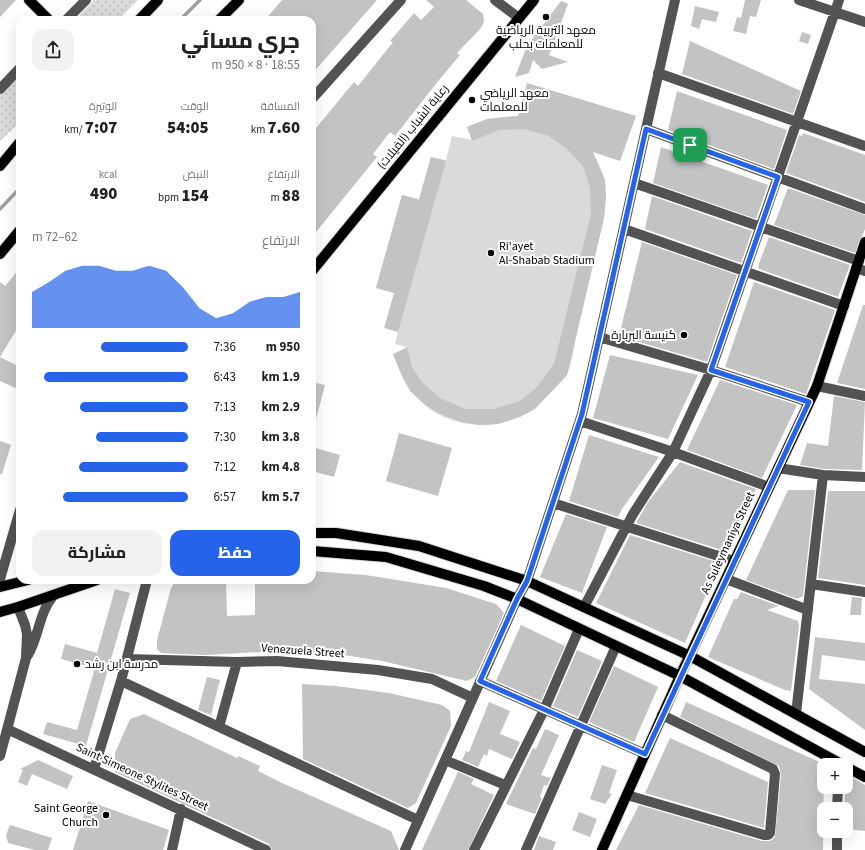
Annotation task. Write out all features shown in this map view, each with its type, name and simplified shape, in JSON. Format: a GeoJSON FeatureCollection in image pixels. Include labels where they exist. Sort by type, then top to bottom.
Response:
{"type":"FeatureCollection","features":[{"type":"Feature","properties":{"kind":"main road"},"geometry":{"type":"LineString","coordinates":[[29,0],[45,16]]}},
{"type":"Feature","properties":{"kind":"main road"},"geometry":{"type":"LineString","coordinates":[[143,16],[158,0]]}},
{"type":"Feature","properties":{"kind":"main road"},"geometry":{"type":"LineString","coordinates":[[223,16],[239,0]]}},
{"type":"Feature","properties":{"kind":"main road","name":"رعاية الشباب (الفيلات)"},"geometry":{"type":"LineString","coordinates":[[316,266],[534,0]]}},
{"type":"Feature","properties":{"kind":"main road"},"geometry":{"type":"LineString","coordinates":[[0,166],[16,147]]}},
{"type":"Feature","properties":{"kind":"main road"},"geometry":{"type":"LineString","coordinates":[[0,254],[16,235]]}},
{"type":"Feature","properties":{"kind":"main road","name":"As Suleymaniya Street"},"geometry":{"type":"LineString","coordinates":[[602,850],[680,676],[817,386],[844,306],[860,266],[865,242]]}},
{"type":"Feature","properties":{"kind":"main road"},"geometry":{"type":"LineString","coordinates":[[316,533],[336,533],[419,546],[527,581],[690,656],[865,752]]}},
{"type":"Feature","properties":{"kind":"main road"},"geometry":{"type":"LineString","coordinates":[[316,551],[386,557],[484,586],[517,599],[680,676],[828,758]]}},
{"type":"Feature","properties":{"kind":"main road"},"geometry":{"type":"LineString","coordinates":[[0,587],[16,583]]}},
{"type":"Feature","properties":{"kind":"main road"},"geometry":{"type":"LineString","coordinates":[[0,612],[86,584]]}},
{"type":"Feature","properties":{"kind":"main road"},"geometry":{"type":"LineString","coordinates":[[853,771],[865,777]]}},
{"type":"Feature","properties":{"kind":"street"},"geometry":{"type":"LineString","coordinates":[[70,16],[86,0]]}},
{"type":"Feature","properties":{"kind":"street"},"geometry":{"type":"LineString","coordinates":[[316,95],[401,0]]}},
{"type":"Feature","properties":{"kind":"street"},"geometry":{"type":"LineString","coordinates":[[495,0],[519,18]]}},
{"type":"Feature","properties":{"kind":"street"},"geometry":{"type":"LineString","coordinates":[[404,850],[517,599],[527,581],[580,421],[675,0]]}},
{"type":"Feature","properties":{"kind":"street"},"geometry":{"type":"LineString","coordinates":[[799,0],[865,22]]}},
{"type":"Feature","properties":{"kind":"street"},"geometry":{"type":"LineString","coordinates":[[584,607],[627,526],[673,452],[711,370],[839,0]]}},
{"type":"Feature","properties":{"kind":"street"},"geometry":{"type":"LineString","coordinates":[[0,89],[16,72]]}},
{"type":"Feature","properties":{"kind":"street"},"geometry":{"type":"LineString","coordinates":[[658,73],[865,146]]}},
{"type":"Feature","properties":{"kind":"street"},"geometry":{"type":"LineString","coordinates":[[646,129],[865,209]]}},
{"type":"Feature","properties":{"kind":"street"},"geometry":{"type":"LineString","coordinates":[[634,183],[760,227],[860,266]]}},
{"type":"Feature","properties":{"kind":"street"},"geometry":{"type":"LineString","coordinates":[[624,228],[844,306]]}},
{"type":"Feature","properties":{"kind":"street"},"geometry":{"type":"LineString","coordinates":[[599,337],[711,370],[809,402]]}},
{"type":"Feature","properties":{"kind":"street"},"geometry":{"type":"LineString","coordinates":[[817,386],[865,396]]}},
{"type":"Feature","properties":{"kind":"street"},"geometry":{"type":"LineString","coordinates":[[580,421],[673,452],[769,487]]}},
{"type":"Feature","properties":{"kind":"street"},"geometry":{"type":"LineString","coordinates":[[778,468],[823,474],[865,477]]}},
{"type":"Feature","properties":{"kind":"street"},"geometry":{"type":"LineString","coordinates":[[796,714],[823,474]]}},
{"type":"Feature","properties":{"kind":"street"},"geometry":{"type":"LineString","coordinates":[[553,503],[734,561]]}},
{"type":"Feature","properties":{"kind":"street"},"geometry":{"type":"LineString","coordinates":[[0,578],[16,524]]}},
{"type":"Feature","properties":{"kind":"street"},"geometry":{"type":"LineString","coordinates":[[726,579],[808,610]]}},
{"type":"Feature","properties":{"kind":"street"},"geometry":{"type":"LineString","coordinates":[[94,769],[121,681],[146,584]]}},
{"type":"Feature","properties":{"kind":"street"},"geometry":{"type":"LineString","coordinates":[[811,584],[865,592]]}},
{"type":"Feature","properties":{"kind":"street"},"geometry":{"type":"LineString","coordinates":[[0,756],[26,658],[38,634],[45,608],[53,596]]}},
{"type":"Feature","properties":{"kind":"street"},"geometry":{"type":"LineString","coordinates":[[18,607],[27,634],[26,658]]}},
{"type":"Feature","properties":{"kind":"street"},"geometry":{"type":"LineString","coordinates":[[474,850],[505,785],[544,710],[579,629]]}},
{"type":"Feature","properties":{"kind":"street"},"geometry":{"type":"LineString","coordinates":[[526,850],[616,646]]}},
{"type":"Feature","properties":{"kind":"street","name":"Venezuela Street"},"geometry":{"type":"LineString","coordinates":[[126,660],[237,662],[277,661],[378,670],[432,680],[473,698]]}},
{"type":"Feature","properties":{"kind":"street"},"geometry":{"type":"LineString","coordinates":[[219,727],[237,662]]}},
{"type":"Feature","properties":{"kind":"street"},"geometry":{"type":"LineString","coordinates":[[121,681],[418,820]]}},
{"type":"Feature","properties":{"kind":"street"},"geometry":{"type":"LineString","coordinates":[[480,681],[645,754]]}},
{"type":"Feature","properties":{"kind":"street"},"geometry":{"type":"LineString","coordinates":[[627,795],[764,835],[768,835],[770,833],[775,774],[773,769],[662,715]]}},
{"type":"Feature","properties":{"kind":"street","name":"Saint Simeone Stylites Street"},"geometry":{"type":"LineString","coordinates":[[7,729],[266,850]]}},
{"type":"Feature","properties":{"kind":"street"},"geometry":{"type":"LineString","coordinates":[[445,760],[505,785]]}},
{"type":"Feature","properties":{"kind":"street"},"geometry":{"type":"LineString","coordinates":[[172,850],[181,810]]}},
{"type":"Feature","properties":{"kind":"street"},"geometry":{"type":"LineString","coordinates":[[837,838],[837,850]]}},
{"type":"Feature","properties":{"kind":"shaded area"},"geometry":{"type":"Polygon","coordinates":[[[94,0],[138,0],[122,16],[79,16],[94,0]]]}},
{"type":"Feature","properties":{"kind":"shaded area"},"geometry":{"type":"Polygon","coordinates":[[[16,79],[16,126],[0,141],[0,95],[16,79]]]}},
{"type":"Feature","properties":{"kind":"shaded area","name":"Ri'ayet Al-Shabab Stadium"},"geometry":{"type":"Polygon","coordinates":[[[511,116],[531,117],[585,146],[597,160],[605,180],[606,197],[604,218],[572,360],[567,375],[545,398],[525,413],[502,423],[477,425],[449,419],[427,407],[418,399],[404,379],[393,354],[407,347],[395,344],[398,332],[394,293],[376,288],[402,195],[419,199],[431,157],[446,160],[452,136],[472,140],[467,127],[487,119],[511,116]]]}},
{"type":"Feature","properties":{"kind":"building"},"geometry":{"type":"Polygon","coordinates":[[[0,0],[16,0],[0,17],[0,0]]]}},
{"type":"Feature","properties":{"kind":"building"},"geometry":{"type":"Polygon","coordinates":[[[282,0],[377,0],[316,69],[316,16],[268,16],[282,0]]]}},
{"type":"Feature","properties":{"kind":"building"},"geometry":{"type":"Polygon","coordinates":[[[426,0],[466,0],[483,14],[484,22],[481,28],[457,53],[460,55],[395,136],[390,132],[373,154],[377,157],[316,232],[316,128],[354,82],[358,86],[393,42],[390,41],[414,13],[421,20],[434,7],[426,0]]]}},
{"type":"Feature","properties":{"kind":"building"},"geometry":{"type":"Polygon","coordinates":[[[745,0],[761,0],[756,17],[750,16],[746,34],[733,31],[737,17],[741,18],[745,0]]]}},
{"type":"Feature","properties":{"kind":"building"},"geometry":{"type":"Polygon","coordinates":[[[561,1],[568,4],[549,55],[568,62],[542,69],[533,60],[529,73],[515,77],[527,46],[561,1]]]}},
{"type":"Feature","properties":{"kind":"building"},"geometry":{"type":"Polygon","coordinates":[[[695,6],[719,12],[716,22],[702,19],[699,29],[691,26],[695,6]]]}},
{"type":"Feature","properties":{"kind":"building"},"geometry":{"type":"Polygon","coordinates":[[[802,32],[811,35],[808,44],[799,41],[802,32]]]}},
{"type":"Feature","properties":{"kind":"building"},"geometry":{"type":"Polygon","coordinates":[[[690,41],[801,91],[793,114],[682,74],[690,41]]]}},
{"type":"Feature","properties":{"kind":"building"},"geometry":{"type":"Polygon","coordinates":[[[527,83],[636,116],[620,161],[593,152],[605,180],[606,197],[604,218],[567,375],[535,409],[520,417],[498,424],[479,425],[461,422],[438,413],[423,403],[410,391],[393,354],[407,348],[412,367],[422,382],[440,398],[465,409],[494,409],[520,401],[537,387],[554,364],[591,214],[590,188],[583,166],[567,149],[549,136],[524,129],[499,130],[472,141],[467,127],[487,119],[518,116],[527,83]]]}},
{"type":"Feature","properties":{"kind":"building"},"geometry":{"type":"Polygon","coordinates":[[[677,91],[787,130],[774,169],[668,130],[677,91]]]}},
{"type":"Feature","properties":{"kind":"building"},"geometry":{"type":"Polygon","coordinates":[[[803,133],[865,155],[865,202],[786,173],[799,135],[802,136],[803,133]]]}},
{"type":"Feature","properties":{"kind":"building"},"geometry":{"type":"Polygon","coordinates":[[[661,147],[768,185],[756,219],[653,183],[661,147]]]}},
{"type":"Feature","properties":{"kind":"building"},"geometry":{"type":"Polygon","coordinates":[[[431,157],[446,161],[398,332],[384,328],[394,293],[376,288],[402,195],[419,200],[431,157]]]}},
{"type":"Feature","properties":{"kind":"building"},"geometry":{"type":"Polygon","coordinates":[[[788,188],[865,215],[865,229],[855,253],[774,225],[788,188]]]}},
{"type":"Feature","properties":{"kind":"building"},"geometry":{"type":"Polygon","coordinates":[[[652,196],[752,231],[741,263],[645,229],[652,196]]]}},
{"type":"Feature","properties":{"kind":"building"},"geometry":{"type":"Polygon","coordinates":[[[769,237],[850,265],[838,297],[759,269],[758,266],[769,237]]]}},
{"type":"Feature","properties":{"kind":"building"},"geometry":{"type":"Polygon","coordinates":[[[642,242],[737,275],[707,362],[619,336],[642,242]]]}},
{"type":"Feature","properties":{"kind":"building"},"geometry":{"type":"Polygon","coordinates":[[[16,273],[16,331],[0,357],[0,282],[5,286],[16,273]]]}},
{"type":"Feature","properties":{"kind":"building"},"geometry":{"type":"Polygon","coordinates":[[[754,282],[835,310],[806,394],[725,367],[754,282]]]}},
{"type":"Feature","properties":{"kind":"building"},"geometry":{"type":"Polygon","coordinates":[[[863,305],[865,305],[865,389],[837,383],[863,305]]]}},
{"type":"Feature","properties":{"kind":"building"},"geometry":{"type":"Polygon","coordinates":[[[610,355],[698,375],[668,439],[593,418],[610,355]]]}},
{"type":"Feature","properties":{"kind":"building"},"geometry":{"type":"Polygon","coordinates":[[[0,357],[16,365],[16,388],[0,381],[0,357]]]}},
{"type":"Feature","properties":{"kind":"building"},"geometry":{"type":"Polygon","coordinates":[[[720,380],[797,405],[762,478],[687,450],[720,380]]]}},
{"type":"Feature","properties":{"kind":"building"},"geometry":{"type":"Polygon","coordinates":[[[316,383],[325,385],[316,419],[316,383]]]}},
{"type":"Feature","properties":{"kind":"building"},"geometry":{"type":"Polygon","coordinates":[[[834,396],[865,402],[862,470],[824,469],[800,465],[807,443],[828,446],[834,396]]]}},
{"type":"Feature","properties":{"kind":"building"},"geometry":{"type":"Polygon","coordinates":[[[399,433],[452,448],[438,496],[386,481],[399,433]]]}},
{"type":"Feature","properties":{"kind":"building"},"geometry":{"type":"Polygon","coordinates":[[[589,435],[659,457],[622,509],[618,517],[569,501],[589,435]]]}},
{"type":"Feature","properties":{"kind":"building"},"geometry":{"type":"Polygon","coordinates":[[[0,441],[11,445],[2,474],[0,474],[0,441]]]}},
{"type":"Feature","properties":{"kind":"building"},"geometry":{"type":"Polygon","coordinates":[[[316,448],[340,455],[334,477],[316,472],[316,448]]]}},
{"type":"Feature","properties":{"kind":"building"},"geometry":{"type":"Polygon","coordinates":[[[680,462],[756,489],[728,552],[636,523],[648,502],[680,462]]]}},
{"type":"Feature","properties":{"kind":"building"},"geometry":{"type":"Polygon","coordinates":[[[788,490],[815,490],[803,596],[797,599],[746,580],[788,490]]]}},
{"type":"Feature","properties":{"kind":"building"},"geometry":{"type":"Polygon","coordinates":[[[828,491],[865,491],[865,585],[818,578],[828,491]]]}},
{"type":"Feature","properties":{"kind":"building"},"geometry":{"type":"Polygon","coordinates":[[[566,514],[607,527],[582,593],[540,577],[566,514]]]}},
{"type":"Feature","properties":{"kind":"building"},"geometry":{"type":"Polygon","coordinates":[[[630,535],[720,563],[685,643],[596,603],[630,535]]]}},
{"type":"Feature","properties":{"kind":"building"},"geometry":{"type":"Polygon","coordinates":[[[316,571],[366,575],[446,588],[496,604],[504,613],[475,677],[467,681],[382,661],[331,653],[280,651],[205,655],[161,653],[157,649],[157,640],[171,588],[174,584],[226,584],[227,616],[255,615],[255,584],[316,584],[316,571]]]}},
{"type":"Feature","properties":{"kind":"building"},"geometry":{"type":"Polygon","coordinates":[[[115,589],[130,593],[86,746],[43,734],[47,722],[77,730],[95,668],[61,659],[65,644],[97,653],[115,589]]]}},
{"type":"Feature","properties":{"kind":"building"},"geometry":{"type":"Polygon","coordinates":[[[741,592],[779,606],[767,610],[798,621],[799,625],[791,691],[785,690],[708,657],[734,599],[737,599],[741,592]]]}},
{"type":"Feature","properties":{"kind":"building"},"geometry":{"type":"Polygon","coordinates":[[[852,597],[862,598],[861,615],[850,615],[852,597]]]}},
{"type":"Feature","properties":{"kind":"building"},"geometry":{"type":"Polygon","coordinates":[[[521,625],[565,646],[541,701],[496,681],[521,625]]]}},
{"type":"Feature","properties":{"kind":"building"},"geometry":{"type":"Polygon","coordinates":[[[815,637],[865,643],[865,661],[822,655],[819,679],[865,684],[865,730],[809,689],[815,637]]]}},
{"type":"Feature","properties":{"kind":"building"},"geometry":{"type":"Polygon","coordinates":[[[577,650],[602,661],[578,717],[553,706],[577,650]]]}},
{"type":"Feature","properties":{"kind":"building"},"geometry":{"type":"Polygon","coordinates":[[[614,666],[658,687],[634,742],[589,722],[614,666]]]}},
{"type":"Feature","properties":{"kind":"building"},"geometry":{"type":"Polygon","coordinates":[[[207,677],[220,680],[211,715],[198,710],[207,677]]]}},
{"type":"Feature","properties":{"kind":"building"},"geometry":{"type":"Polygon","coordinates":[[[302,684],[336,686],[389,693],[442,705],[450,711],[451,726],[416,803],[408,808],[303,759],[302,684]]]}},
{"type":"Feature","properties":{"kind":"building"},"geometry":{"type":"Polygon","coordinates":[[[489,702],[510,711],[500,734],[520,742],[512,759],[489,749],[487,756],[484,754],[478,767],[462,760],[466,751],[469,752],[489,702]]]}},
{"type":"Feature","properties":{"kind":"building"},"geometry":{"type":"Polygon","coordinates":[[[686,702],[817,761],[817,794],[824,794],[824,802],[817,802],[817,838],[823,838],[823,850],[616,850],[639,805],[762,841],[770,841],[775,837],[781,775],[779,766],[680,717],[686,702]]]}},
{"type":"Feature","properties":{"kind":"building"},"geometry":{"type":"Polygon","coordinates":[[[144,714],[237,758],[238,756],[260,766],[258,771],[282,783],[391,831],[399,850],[272,850],[269,844],[115,772],[115,753],[130,719],[144,714]]]}},
{"type":"Feature","properties":{"kind":"building"},"geometry":{"type":"Polygon","coordinates":[[[545,729],[559,735],[541,775],[551,778],[547,786],[544,785],[540,797],[542,798],[535,814],[506,804],[533,748],[536,749],[545,729]]]}},
{"type":"Feature","properties":{"kind":"building"},"geometry":{"type":"Polygon","coordinates":[[[670,738],[768,782],[764,828],[645,793],[670,738]]]}},
{"type":"Feature","properties":{"kind":"building"},"geometry":{"type":"Polygon","coordinates":[[[38,760],[73,776],[67,789],[32,774],[27,786],[18,782],[23,770],[20,769],[38,760]]]}},
{"type":"Feature","properties":{"kind":"building"},"geometry":{"type":"Polygon","coordinates":[[[602,765],[617,770],[609,793],[612,794],[605,804],[590,799],[602,765]]]}},
{"type":"Feature","properties":{"kind":"building"},"geometry":{"type":"Polygon","coordinates":[[[458,772],[474,779],[471,784],[494,795],[468,850],[422,850],[458,772]]]}},
{"type":"Feature","properties":{"kind":"building"},"geometry":{"type":"Polygon","coordinates":[[[853,778],[865,785],[865,831],[853,830],[853,802],[844,802],[845,794],[853,794],[853,778]]]}},
{"type":"Feature","properties":{"kind":"building","name":"Saint George Church"},"geometry":{"type":"Polygon","coordinates":[[[88,801],[169,830],[163,850],[73,850],[88,801]]]}},
{"type":"Feature","properties":{"kind":"building"},"geometry":{"type":"Polygon","coordinates":[[[579,812],[597,819],[590,837],[572,830],[579,812]]]}},
{"type":"Feature","properties":{"kind":"building"},"geometry":{"type":"Polygon","coordinates":[[[10,825],[52,838],[48,850],[35,850],[8,843],[6,835],[10,825]]]}},
{"type":"Feature","properties":{"kind":"building"},"geometry":{"type":"Polygon","coordinates":[[[539,836],[556,842],[553,850],[534,850],[539,836]]]}},
{"type":"Feature","properties":{"kind":"waterway"},"geometry":{"type":"LineString","coordinates":[[184,16],[200,0]]}},
{"type":"Feature","properties":{"kind":"waterway"},"geometry":{"type":"LineString","coordinates":[[0,209],[16,192]]}},
{"type":"Feature","properties":{"kind":"place","name":"معهد التربية الرياضية للمعلمات بحلب"},"geometry":{"type":"Point","coordinates":[546,17]}},
{"type":"Feature","properties":{"kind":"place","name":"معهد الرياضي للمعلمات"},"geometry":{"type":"Point","coordinates":[472,100]}},
{"type":"Feature","properties":{"kind":"place","name":"Ri'ayet Al-Shabab Stadium"},"geometry":{"type":"Point","coordinates":[491,253]}},
{"type":"Feature","properties":{"kind":"place","name":"كنيسة البربارة"},"geometry":{"type":"Point","coordinates":[684,335]}},
{"type":"Feature","properties":{"kind":"place","name":"مدرسة ابن رشد"},"geometry":{"type":"Point","coordinates":[77,664]}},
{"type":"Feature","properties":{"kind":"place","name":"Saint George Church"},"geometry":{"type":"Point","coordinates":[106,815]}},
{"type":"Feature","properties":{"kind":"route"},"geometry":{"type":"LineString","coordinates":[[646,129],[690,145],[778,177],[711,370],[809,402],[680,676],[645,754],[480,681],[517,599],[527,581],[582,414],[646,129]]}}]}
